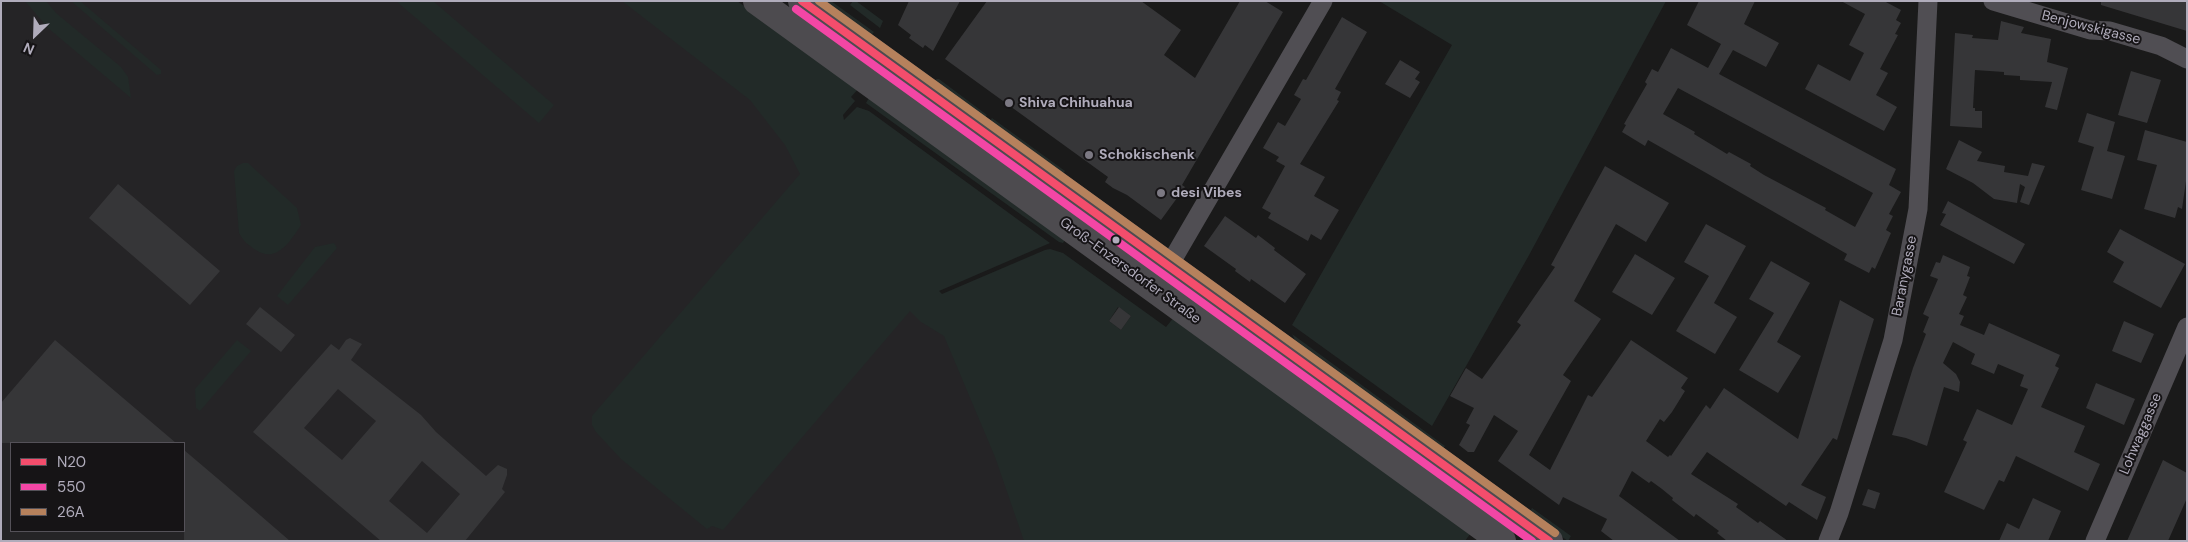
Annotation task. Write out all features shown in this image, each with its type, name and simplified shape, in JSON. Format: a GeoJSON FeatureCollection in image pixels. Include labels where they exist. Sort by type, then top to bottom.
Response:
{"type":"FeatureCollection","features":[{"type":"Feature","properties":{"kind":"main road","name":"Groß-Enzersdorfer Straße"},"geometry":{"type":"LineString","coordinates":[[757,1],[1549,541]]}},
{"type":"Feature","properties":{"kind":"main road","name":"Groß-Enzersdorfer Straße"},"geometry":{"type":"LineString","coordinates":[[802,1],[1502,541]]}},
{"type":"Feature","properties":{"kind":"street"},"geometry":{"type":"LineString","coordinates":[[1162,278],[1323,1]]}},
{"type":"Feature","properties":{"kind":"street","name":"Baranygasse"},"geometry":{"type":"LineString","coordinates":[[1828,541],[1839,513],[1893,340],[1918,209],[1928,1]]}},
{"type":"Feature","properties":{"kind":"street","name":"Benjowskigasse"},"geometry":{"type":"LineString","coordinates":[[1993,1],[2090,30],[2110,31],[2161,46],[2187,59]]}},
{"type":"Feature","properties":{"kind":"street","name":"Lohwaggasse"},"geometry":{"type":"LineString","coordinates":[[2095,541],[2187,327]]}},
{"type":"Feature","properties":{"kind":"shaded area"},"geometry":{"type":"Polygon","coordinates":[[[1,1],[651,1],[814,120],[929,282],[1038,541],[1,541],[1,1]]]}},
{"type":"Feature","properties":{"kind":"shaded area"},"geometry":{"type":"Polygon","coordinates":[[[25,1],[46,1],[56,13],[121,67],[128,77],[131,98],[48,28],[25,1]]]}},
{"type":"Feature","properties":{"kind":"shaded area"},"geometry":{"type":"Polygon","coordinates":[[[71,1],[80,1],[161,70],[161,74],[157,75],[71,1]]]}},
{"type":"Feature","properties":{"kind":"shaded area"},"geometry":{"type":"Polygon","coordinates":[[[396,1],[433,1],[554,105],[539,123],[396,1]]]}},
{"type":"Feature","properties":{"kind":"shaded area"},"geometry":{"type":"Polygon","coordinates":[[[622,1],[737,1],[859,88],[851,97],[855,101],[843,115],[844,120],[857,107],[869,111],[1050,243],[939,291],[942,294],[1045,250],[1050,249],[1063,253],[1166,327],[1175,316],[1473,530],[1465,541],[1024,541],[995,457],[944,336],[921,322],[910,311],[723,530],[712,526],[707,529],[621,459],[596,432],[592,425],[592,416],[800,174],[785,145],[750,100],[622,1]],[[1118,307],[1109,321],[1121,330],[1131,316],[1118,307]]]}},
{"type":"Feature","properties":{"kind":"shaded area"},"geometry":{"type":"Polygon","coordinates":[[[820,1],[831,1],[874,32],[869,38],[820,1]]]}},
{"type":"Feature","properties":{"kind":"shaded area"},"geometry":{"type":"Polygon","coordinates":[[[853,1],[856,1],[883,21],[880,28],[850,5],[853,1]]]}},
{"type":"Feature","properties":{"kind":"shaded area"},"geometry":{"type":"Polygon","coordinates":[[[1379,1],[1666,1],[1528,257],[1432,426],[1292,325],[1452,45],[1379,1]]]}},
{"type":"Feature","properties":{"kind":"shaded area"},"geometry":{"type":"Polygon","coordinates":[[[937,79],[987,115],[983,120],[935,80],[937,79]]]}},
{"type":"Feature","properties":{"kind":"shaded area"},"geometry":{"type":"Polygon","coordinates":[[[870,96],[1066,238],[1063,243],[1059,242],[866,103],[870,96]]]}},
{"type":"Feature","properties":{"kind":"shaded area"},"geometry":{"type":"Polygon","coordinates":[[[992,118],[1065,171],[1061,177],[988,124],[992,118]]]}},
{"type":"Feature","properties":{"kind":"shaded area"},"geometry":{"type":"Polygon","coordinates":[[[248,163],[297,208],[301,225],[288,244],[270,254],[263,254],[256,250],[246,243],[239,233],[234,171],[237,166],[248,163]]]}},
{"type":"Feature","properties":{"kind":"shaded area"},"geometry":{"type":"Polygon","coordinates":[[[334,243],[337,248],[288,305],[277,296],[315,247],[334,243]]]}},
{"type":"Feature","properties":{"kind":"shaded area"},"geometry":{"type":"Polygon","coordinates":[[[1292,334],[1445,446],[1442,451],[1298,346],[1292,334]]]}},
{"type":"Feature","properties":{"kind":"shaded area"},"geometry":{"type":"Polygon","coordinates":[[[237,340],[251,351],[200,411],[196,408],[195,389],[237,340]]]}},
{"type":"Feature","properties":{"kind":"shaded area"},"geometry":{"type":"Polygon","coordinates":[[[1532,508],[1571,536],[1568,541],[1529,514],[1532,508]]]}},
{"type":"Feature","properties":{"kind":"building"},"geometry":{"type":"Polygon","coordinates":[[[909,1],[960,1],[933,51],[925,45],[923,48],[909,38],[911,35],[898,25],[909,1]]]}},
{"type":"Feature","properties":{"kind":"building"},"geometry":{"type":"Polygon","coordinates":[[[987,1],[1141,1],[1181,30],[1164,55],[1195,78],[1240,1],[1265,1],[1283,12],[1182,185],[1185,187],[1161,220],[1127,195],[1113,188],[1105,182],[1108,177],[945,59],[987,1]]]}},
{"type":"Feature","properties":{"kind":"building"},"geometry":{"type":"Polygon","coordinates":[[[1699,1],[1755,1],[1744,24],[1779,43],[1766,67],[1733,50],[1719,74],[1896,169],[1889,185],[1901,192],[1889,214],[1893,216],[1886,230],[1891,233],[1875,269],[1872,267],[1869,273],[1844,260],[1847,254],[1648,140],[1645,146],[1622,132],[1626,125],[1624,124],[1647,84],[1645,82],[1652,69],[1658,72],[1671,48],[1708,68],[1721,44],[1687,25],[1699,1]],[[1678,88],[1663,114],[1695,132],[1694,134],[1727,154],[1729,152],[1751,164],[1750,166],[1764,175],[1826,208],[1825,210],[1855,227],[1873,193],[1678,88]]]}},
{"type":"Feature","properties":{"kind":"building"},"geometry":{"type":"Polygon","coordinates":[[[1841,1],[1884,1],[1901,10],[1896,20],[1901,23],[1895,34],[1898,35],[1880,69],[1888,73],[1876,95],[1897,107],[1884,131],[1805,89],[1818,64],[1850,81],[1864,53],[1849,45],[1865,14],[1841,1]]]}},
{"type":"Feature","properties":{"kind":"building"},"geometry":{"type":"Polygon","coordinates":[[[2101,1],[2187,1],[2187,31],[2101,5],[2101,1]]]}},
{"type":"Feature","properties":{"kind":"building"},"geometry":{"type":"Polygon","coordinates":[[[1342,17],[1367,32],[1335,89],[1341,92],[1337,100],[1339,101],[1300,164],[1325,177],[1314,196],[1339,210],[1321,240],[1311,234],[1308,241],[1268,218],[1271,213],[1262,208],[1285,166],[1276,161],[1279,157],[1263,148],[1278,122],[1285,126],[1301,99],[1294,95],[1303,79],[1306,80],[1342,17]]]}},
{"type":"Feature","properties":{"kind":"building"},"geometry":{"type":"Polygon","coordinates":[[[2001,21],[2024,27],[2021,33],[2051,39],[2047,62],[2068,68],[2057,110],[2045,107],[2052,82],[2020,80],[2020,76],[2004,75],[2004,72],[1975,70],[1973,108],[1975,108],[1975,111],[1982,111],[1982,128],[1950,126],[1955,33],[1973,35],[1972,38],[1998,40],[2001,21]]]}},
{"type":"Feature","properties":{"kind":"building"},"geometry":{"type":"Polygon","coordinates":[[[1400,60],[1420,72],[1415,79],[1420,82],[1410,98],[1385,84],[1400,60]]]}},
{"type":"Feature","properties":{"kind":"building"},"geometry":{"type":"Polygon","coordinates":[[[2131,71],[2161,80],[2147,123],[2118,115],[2131,71]]]}},
{"type":"Feature","properties":{"kind":"building"},"geometry":{"type":"Polygon","coordinates":[[[2087,113],[2115,122],[2107,151],[2125,156],[2112,199],[2081,190],[2094,147],[2078,142],[2087,113]]]}},
{"type":"Feature","properties":{"kind":"building"},"geometry":{"type":"Polygon","coordinates":[[[2145,130],[2187,142],[2187,174],[2182,209],[2178,207],[2175,218],[2144,209],[2157,165],[2137,160],[2145,130]]]}},
{"type":"Feature","properties":{"kind":"building"},"geometry":{"type":"Polygon","coordinates":[[[1959,140],[1982,152],[1977,161],[2005,166],[2004,172],[2028,176],[2032,163],[2045,166],[2029,205],[2020,202],[2025,187],[2020,184],[2017,203],[1994,199],[1973,183],[1946,169],[1959,140]]]}},
{"type":"Feature","properties":{"kind":"building"},"geometry":{"type":"Polygon","coordinates":[[[1605,166],[1669,203],[1646,242],[1616,224],[1574,301],[1601,319],[1563,375],[1571,381],[1529,455],[1550,470],[1588,395],[1592,397],[1631,340],[1688,378],[1681,388],[1685,391],[1672,412],[1664,422],[1660,419],[1646,441],[1668,457],[1671,456],[1706,405],[1710,409],[1724,388],[1798,439],[1840,300],[1874,319],[1837,440],[1833,438],[1801,485],[1826,497],[1817,520],[1789,502],[1786,506],[1707,452],[1691,474],[1738,504],[1736,507],[1758,523],[1760,521],[1788,541],[1727,541],[1717,533],[1719,531],[1696,514],[1694,517],[1672,500],[1673,498],[1662,489],[1651,481],[1649,483],[1632,471],[1619,496],[1680,541],[1614,541],[1601,531],[1607,519],[1563,497],[1559,505],[1498,461],[1518,431],[1494,415],[1474,452],[1468,452],[1459,445],[1470,425],[1466,423],[1474,408],[1450,396],[1466,368],[1482,379],[1521,325],[1517,322],[1555,267],[1551,265],[1605,166]]]}},
{"type":"Feature","properties":{"kind":"building"},"geometry":{"type":"Polygon","coordinates":[[[118,184],[220,271],[190,305],[89,218],[118,184]]]}},
{"type":"Feature","properties":{"kind":"building"},"geometry":{"type":"Polygon","coordinates":[[[1948,201],[2025,244],[2014,264],[1940,225],[1946,214],[1942,213],[1948,201]]]}},
{"type":"Feature","properties":{"kind":"building"},"geometry":{"type":"Polygon","coordinates":[[[1225,216],[1256,238],[1258,235],[1275,248],[1274,250],[1306,274],[1285,303],[1251,279],[1250,282],[1235,271],[1236,269],[1204,246],[1225,216]]]}},
{"type":"Feature","properties":{"kind":"building"},"geometry":{"type":"Polygon","coordinates":[[[1706,224],[1746,246],[1714,303],[1737,317],[1715,354],[1676,331],[1709,276],[1684,262],[1706,224]]]}},
{"type":"Feature","properties":{"kind":"building"},"geometry":{"type":"Polygon","coordinates":[[[2120,229],[2185,264],[2161,308],[2113,282],[2124,262],[2107,252],[2120,229]]]}},
{"type":"Feature","properties":{"kind":"building"},"geometry":{"type":"Polygon","coordinates":[[[1635,254],[1675,278],[1652,315],[1612,292],[1635,254]]]}},
{"type":"Feature","properties":{"kind":"building"},"geometry":{"type":"Polygon","coordinates":[[[1943,255],[1970,267],[1967,276],[1970,277],[1963,295],[1967,297],[1959,314],[1964,316],[1960,325],[1984,335],[1989,323],[2060,355],[2055,366],[2059,368],[2041,407],[2085,426],[2074,452],[2100,464],[2088,491],[2016,456],[2004,482],[1999,480],[1984,510],[1944,492],[1967,442],[1963,440],[1977,409],[2012,425],[2028,389],[2020,386],[2024,375],[1998,364],[1994,374],[1971,364],[1975,354],[1953,342],[1943,363],[1956,374],[1960,382],[1959,392],[1944,387],[1927,446],[1892,435],[1926,334],[1923,332],[1929,317],[1923,314],[1938,279],[1930,276],[1936,262],[1940,263],[1943,255]]]}},
{"type":"Feature","properties":{"kind":"building"},"geometry":{"type":"Polygon","coordinates":[[[1771,261],[1810,283],[1777,342],[1801,356],[1778,393],[1739,370],[1774,313],[1749,299],[1771,261]]]}},
{"type":"Feature","properties":{"kind":"building"},"geometry":{"type":"Polygon","coordinates":[[[260,307],[295,335],[281,352],[246,324],[260,307]]]}},
{"type":"Feature","properties":{"kind":"building"},"geometry":{"type":"Polygon","coordinates":[[[1119,307],[1131,316],[1121,330],[1109,321],[1119,307]]]}},
{"type":"Feature","properties":{"kind":"building"},"geometry":{"type":"Polygon","coordinates":[[[2124,321],[2154,334],[2141,363],[2112,351],[2124,321]]]}},
{"type":"Feature","properties":{"kind":"building"},"geometry":{"type":"Polygon","coordinates":[[[350,338],[362,344],[351,360],[421,415],[436,432],[486,476],[498,465],[507,469],[502,489],[505,492],[465,541],[381,541],[253,432],[331,344],[339,350],[346,340],[350,338]],[[338,389],[304,428],[342,460],[376,421],[338,389]],[[422,461],[389,501],[427,533],[460,494],[422,461]]]}},
{"type":"Feature","properties":{"kind":"building"},"geometry":{"type":"Polygon","coordinates":[[[55,340],[175,442],[1,443],[1,403],[55,340]]]}},
{"type":"Feature","properties":{"kind":"building"},"geometry":{"type":"Polygon","coordinates":[[[2096,383],[2135,399],[2124,425],[2086,408],[2096,383]]]}},
{"type":"Feature","properties":{"kind":"building"},"geometry":{"type":"Polygon","coordinates":[[[185,451],[290,541],[184,541],[185,451]]]}},
{"type":"Feature","properties":{"kind":"building"},"geometry":{"type":"Polygon","coordinates":[[[2163,460],[2187,473],[2187,498],[2168,541],[2127,541],[2163,460]]]}},
{"type":"Feature","properties":{"kind":"building"},"geometry":{"type":"Polygon","coordinates":[[[1868,489],[1880,493],[1875,509],[1862,505],[1868,489]]]}},
{"type":"Feature","properties":{"kind":"building"},"geometry":{"type":"Polygon","coordinates":[[[2033,498],[2061,511],[2048,541],[1999,541],[2007,523],[2019,529],[2033,498]]]}},
{"type":"Feature","properties":{"kind":"transit line","name":"N20"},"geometry":{"type":"LineString","coordinates":[[802,1],[1549,541]]}},
{"type":"Feature","properties":{"kind":"transit line","name":"26A"},"geometry":{"type":"LineString","coordinates":[[819,1],[1555,533]]}},
{"type":"Feature","properties":{"kind":"transit line","name":"550"},"geometry":{"type":"LineString","coordinates":[[796,9],[1532,541]]}},
{"type":"Feature","properties":{"kind":"place","name":"Shiva Chihuahua"},"geometry":{"type":"Point","coordinates":[1009,103]}},
{"type":"Feature","properties":{"kind":"place","name":"Schokischenk"},"geometry":{"type":"Point","coordinates":[1089,155]}},
{"type":"Feature","properties":{"kind":"place","name":"desi Vibes"},"geometry":{"type":"Point","coordinates":[1161,193]}}]}
